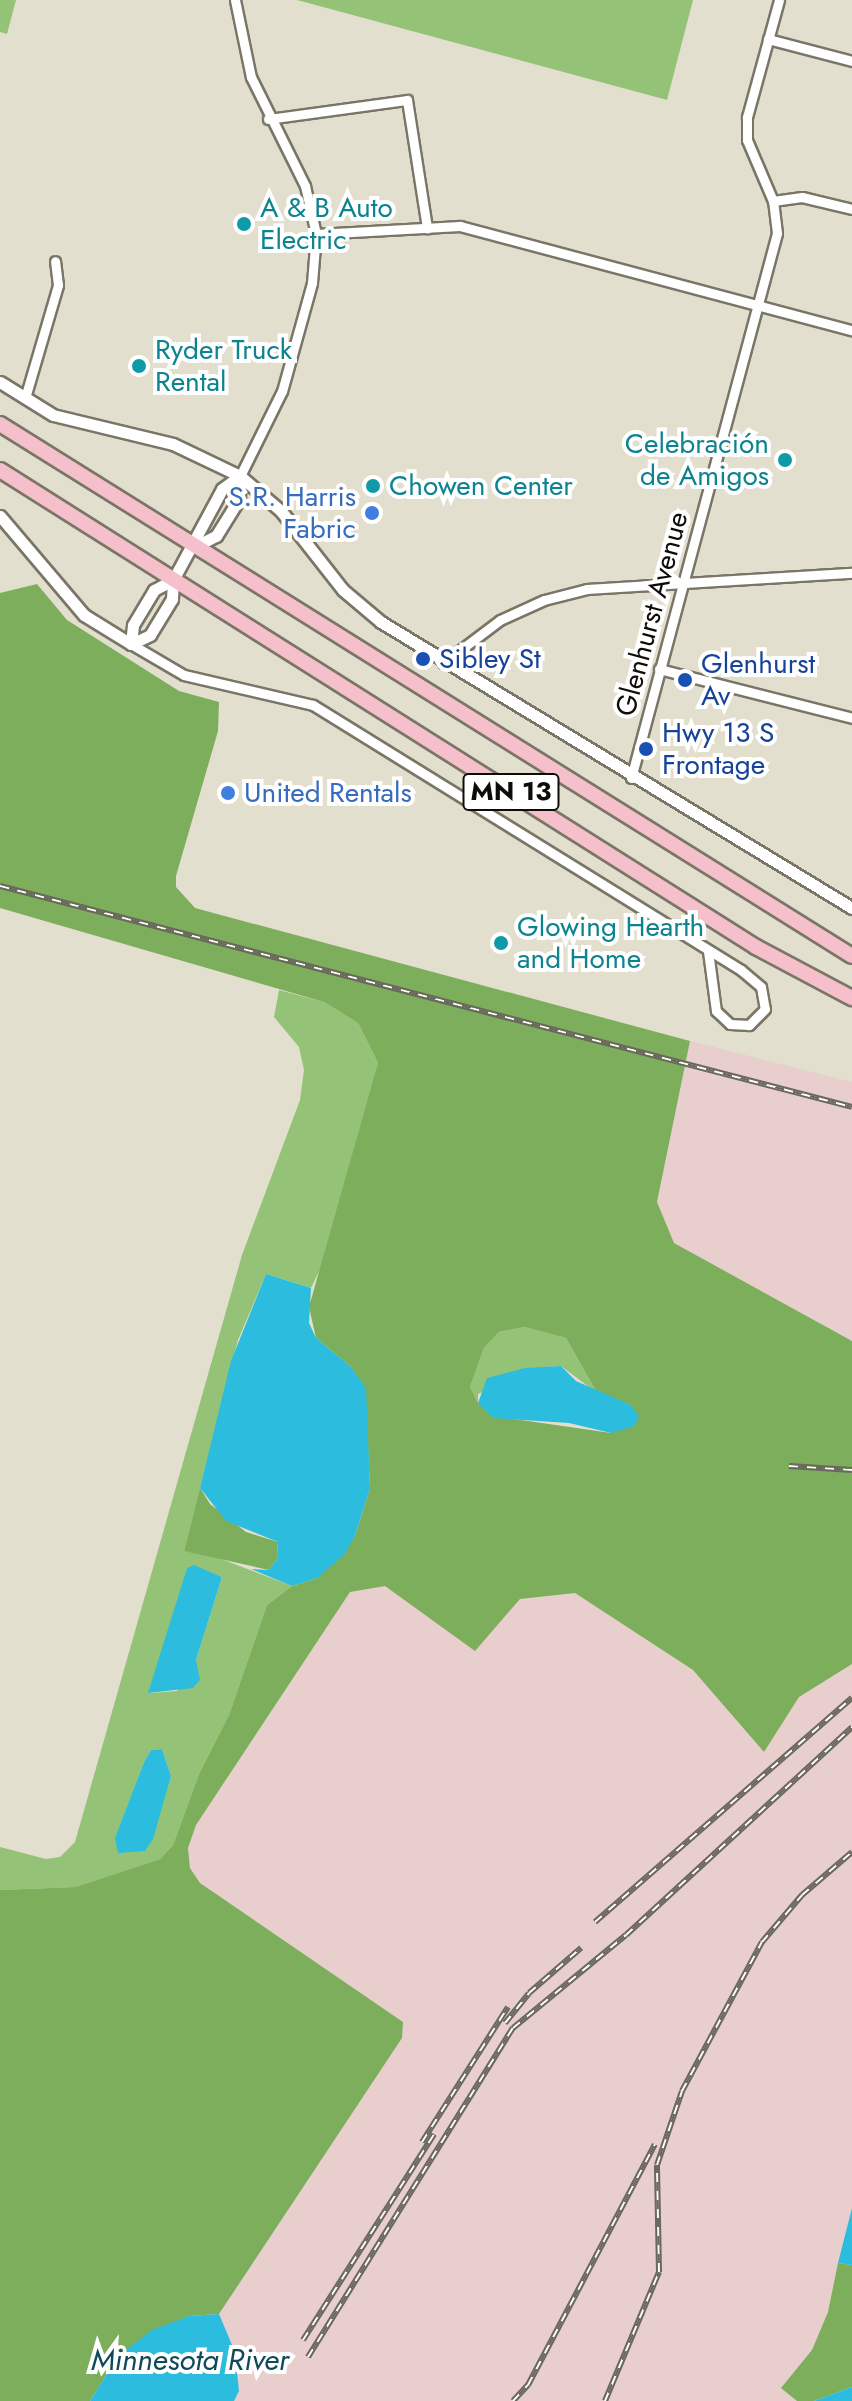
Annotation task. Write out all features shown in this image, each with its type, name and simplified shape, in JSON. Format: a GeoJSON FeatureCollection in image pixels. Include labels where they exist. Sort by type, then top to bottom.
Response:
{"type":"FeatureCollection","features":[{"type":"Feature","properties":{"kind":"highway","name":"MN 13"},"geometry":{"type":"LineString","coordinates":[[0,424],[852,956]]}},
{"type":"Feature","properties":{"kind":"highway","name":"MN 13"},"geometry":{"type":"LineString","coordinates":[[0,470],[756,947],[852,998]]}},
{"type":"Feature","properties":{"kind":"street"},"geometry":{"type":"LineString","coordinates":[[194,547],[216,536],[239,499],[240,476],[282,391],[312,283],[316,234],[305,186],[268,119],[251,77],[235,0]]}},
{"type":"Feature","properties":{"kind":"street","name":"Glenhurst Avenue"},"geometry":{"type":"LineString","coordinates":[[631,778],[777,233],[773,201],[747,140],[747,117],[779,0]]}},
{"type":"Feature","properties":{"kind":"street"},"geometry":{"type":"LineString","coordinates":[[768,39],[852,61]]}},
{"type":"Feature","properties":{"kind":"street"},"geometry":{"type":"LineString","coordinates":[[268,119],[407,100],[427,228]]}},
{"type":"Feature","properties":{"kind":"street"},"geometry":{"type":"LineString","coordinates":[[773,201],[802,197],[852,209]]}},
{"type":"Feature","properties":{"kind":"street"},"geometry":{"type":"LineString","coordinates":[[316,234],[460,226],[852,330]]}},
{"type":"Feature","properties":{"kind":"street"},"geometry":{"type":"LineString","coordinates":[[25,398],[58,285],[55,261]]}},
{"type":"Feature","properties":{"kind":"street"},"geometry":{"type":"LineString","coordinates":[[0,382],[53,415],[173,444],[240,476],[309,541],[343,590],[443,663],[852,908]]}},
{"type":"Feature","properties":{"kind":"street"},"geometry":{"type":"LineString","coordinates":[[131,644],[150,635],[172,599],[173,580],[194,547],[198,527],[222,489],[240,476]]}},
{"type":"Feature","properties":{"kind":"street"},"geometry":{"type":"LineString","coordinates":[[0,516],[84,615],[184,675],[313,705],[708,951],[761,987],[765,1009],[749,1025],[730,1024],[716,1011],[708,951]]}},
{"type":"Feature","properties":{"kind":"street"},"geometry":{"type":"LineString","coordinates":[[443,663],[500,620],[544,600],[587,589],[852,573]]}},
{"type":"Feature","properties":{"kind":"street"},"geometry":{"type":"LineString","coordinates":[[131,644],[133,625],[154,590],[173,580]]}},
{"type":"Feature","properties":{"kind":"street"},"geometry":{"type":"LineString","coordinates":[[659,669],[852,718]]}},
{"type":"Feature","properties":{"kind":"shaded area"},"geometry":{"type":"Polygon","coordinates":[[[690,1041],[852,1082],[852,1341],[674,1243],[657,1203],[690,1041]]]}},
{"type":"Feature","properties":{"kind":"shaded area"},"geometry":{"type":"Polygon","coordinates":[[[384,1585],[475,1650],[520,1599],[575,1593],[693,1670],[764,1752],[799,1697],[852,1664],[852,2208],[828,2312],[812,2350],[782,2388],[797,2401],[234,2401],[239,2391],[235,2352],[219,2314],[402,2038],[403,2022],[200,1883],[190,1868],[188,1847],[196,1825],[350,1592],[384,1585]]]}},
{"type":"Feature","properties":{"kind":"green space"},"geometry":{"type":"Polygon","coordinates":[[[0,0],[16,0],[7,34],[0,32],[0,0]]]}},
{"type":"Feature","properties":{"kind":"green space"},"geometry":{"type":"Polygon","coordinates":[[[297,0],[693,0],[667,100],[297,0]]]}},
{"type":"Feature","properties":{"kind":"green space"},"geometry":{"type":"Polygon","coordinates":[[[37,584],[67,620],[179,691],[219,702],[218,731],[176,876],[176,887],[195,908],[690,1041],[657,1202],[674,1243],[852,1341],[852,1664],[799,1697],[764,1752],[693,1670],[575,1593],[520,1599],[475,1651],[385,1586],[350,1592],[196,1825],[188,1848],[190,1868],[200,1883],[403,2022],[402,2038],[219,2314],[189,2316],[118,2356],[90,2401],[0,2401],[0,1890],[75,1887],[160,1859],[173,1845],[199,1774],[229,1715],[267,1605],[292,1586],[317,1578],[355,1536],[370,1488],[365,1388],[350,1366],[316,1338],[309,1307],[378,1063],[358,1023],[324,1002],[0,908],[0,593],[37,584]],[[524,1327],[499,1332],[484,1348],[470,1387],[478,1403],[514,1419],[611,1433],[631,1405],[597,1393],[566,1338],[524,1327]]]}},
{"type":"Feature","properties":{"kind":"green space"},"geometry":{"type":"Polygon","coordinates":[[[279,990],[324,1002],[358,1023],[378,1063],[374,1091],[326,1257],[311,1288],[266,1274],[238,1340],[184,1551],[208,1554],[292,1586],[267,1605],[229,1715],[199,1774],[173,1845],[160,1859],[75,1887],[0,1890],[0,1847],[46,1859],[60,1857],[75,1842],[242,1255],[300,1100],[304,1070],[299,1047],[274,1017],[279,990]],[[194,1566],[187,1569],[149,1693],[177,1691],[196,1660],[222,1577],[194,1566]],[[162,1749],[151,1750],[144,1762],[122,1821],[145,1851],[171,1776],[162,1749]]]}},
{"type":"Feature","properties":{"kind":"green space"},"geometry":{"type":"Polygon","coordinates":[[[524,1327],[566,1338],[597,1393],[561,1366],[545,1367],[478,1394],[478,1403],[470,1387],[484,1348],[499,1332],[524,1327]]]}},
{"type":"Feature","properties":{"kind":"green space"},"geometry":{"type":"Polygon","coordinates":[[[200,1488],[210,1504],[246,1532],[278,1542],[277,1559],[269,1570],[184,1551],[200,1488]]]}},
{"type":"Feature","properties":{"kind":"green space"},"geometry":{"type":"Polygon","coordinates":[[[838,2263],[852,2265],[852,2387],[814,2401],[797,2401],[781,2388],[812,2350],[828,2312],[838,2263]]]}},
{"type":"Feature","properties":{"kind":"water"},"geometry":{"type":"Polygon","coordinates":[[[266,1274],[311,1288],[309,1323],[316,1338],[350,1366],[366,1388],[370,1488],[355,1536],[344,1555],[317,1578],[292,1586],[251,1569],[269,1570],[277,1559],[278,1542],[226,1521],[200,1488],[231,1361],[266,1274]]]}},
{"type":"Feature","properties":{"kind":"water"},"geometry":{"type":"Polygon","coordinates":[[[561,1366],[576,1381],[631,1405],[639,1417],[634,1426],[611,1433],[569,1423],[493,1418],[478,1403],[487,1378],[525,1368],[561,1366]]]}},
{"type":"Feature","properties":{"kind":"water"},"geometry":{"type":"Polygon","coordinates":[[[194,1565],[222,1577],[196,1660],[200,1680],[193,1688],[148,1693],[187,1568],[194,1565]]]}},
{"type":"Feature","properties":{"kind":"water"},"geometry":{"type":"Polygon","coordinates":[[[162,1749],[171,1776],[153,1839],[145,1851],[118,1853],[115,1838],[144,1762],[151,1750],[162,1749]]]}},
{"type":"Feature","properties":{"kind":"water"},"geometry":{"type":"Polygon","coordinates":[[[852,2208],[852,2265],[838,2263],[852,2208]]]}},
{"type":"Feature","properties":{"kind":"water","name":"Minnesota River"},"geometry":{"type":"Polygon","coordinates":[[[219,2314],[235,2352],[239,2391],[234,2401],[90,2401],[118,2356],[152,2330],[189,2316],[219,2314]]]}},
{"type":"Feature","properties":{"kind":"water"},"geometry":{"type":"Polygon","coordinates":[[[852,2387],[852,2401],[814,2401],[852,2387]]]}},
{"type":"Feature","properties":{"kind":"railway"},"geometry":{"type":"LineString","coordinates":[[0,886],[852,1107]]}},
{"type":"Feature","properties":{"kind":"railway"},"geometry":{"type":"LineString","coordinates":[[789,1466],[852,1470]]}},
{"type":"Feature","properties":{"kind":"railway"},"geometry":{"type":"LineString","coordinates":[[595,1922],[852,1698]]}},
{"type":"Feature","properties":{"kind":"railway"},"geometry":{"type":"LineString","coordinates":[[308,2357],[513,2028],[626,1935],[852,1727]]}},
{"type":"Feature","properties":{"kind":"railway"},"geometry":{"type":"LineString","coordinates":[[605,2401],[659,2272],[657,2165],[682,2091],[762,1942],[802,1895],[852,1852]]}},
{"type":"Feature","properties":{"kind":"railway"},"geometry":{"type":"LineString","coordinates":[[505,2023],[529,1993],[581,1948]]}},
{"type":"Feature","properties":{"kind":"railway"},"geometry":{"type":"LineString","coordinates":[[422,2142],[508,2007]]}},
{"type":"Feature","properties":{"kind":"railway"},"geometry":{"type":"LineString","coordinates":[[303,2340],[434,2134]]}},
{"type":"Feature","properties":{"kind":"railway"},"geometry":{"type":"LineString","coordinates":[[513,2401],[528,2385],[655,2144]]}},
{"type":"Feature","properties":{"kind":"place","name":"A & B Auto Electric"},"geometry":{"type":"Point","coordinates":[244,224]}},
{"type":"Feature","properties":{"kind":"place","name":"Ryder Truck Rental"},"geometry":{"type":"Point","coordinates":[139,366]}},
{"type":"Feature","properties":{"kind":"place","name":"Celebración de Amigos"},"geometry":{"type":"Point","coordinates":[785,460]}},
{"type":"Feature","properties":{"kind":"place","name":"Chowen Center"},"geometry":{"type":"Point","coordinates":[373,486]}},
{"type":"Feature","properties":{"kind":"place","name":"S.R. Harris Fabric"},"geometry":{"type":"Point","coordinates":[372,513]}},
{"type":"Feature","properties":{"kind":"place","name":"Sibley St"},"geometry":{"type":"Point","coordinates":[423,659]}},
{"type":"Feature","properties":{"kind":"place","name":"Glenhurst Av"},"geometry":{"type":"Point","coordinates":[685,680]}},
{"type":"Feature","properties":{"kind":"place","name":"Hwy 13 S Frontage"},"geometry":{"type":"Point","coordinates":[646,749]}},
{"type":"Feature","properties":{"kind":"place","name":"United Rentals"},"geometry":{"type":"Point","coordinates":[228,793]}},
{"type":"Feature","properties":{"kind":"place","name":"Glowing Hearth and Home"},"geometry":{"type":"Point","coordinates":[501,943]}}]}
